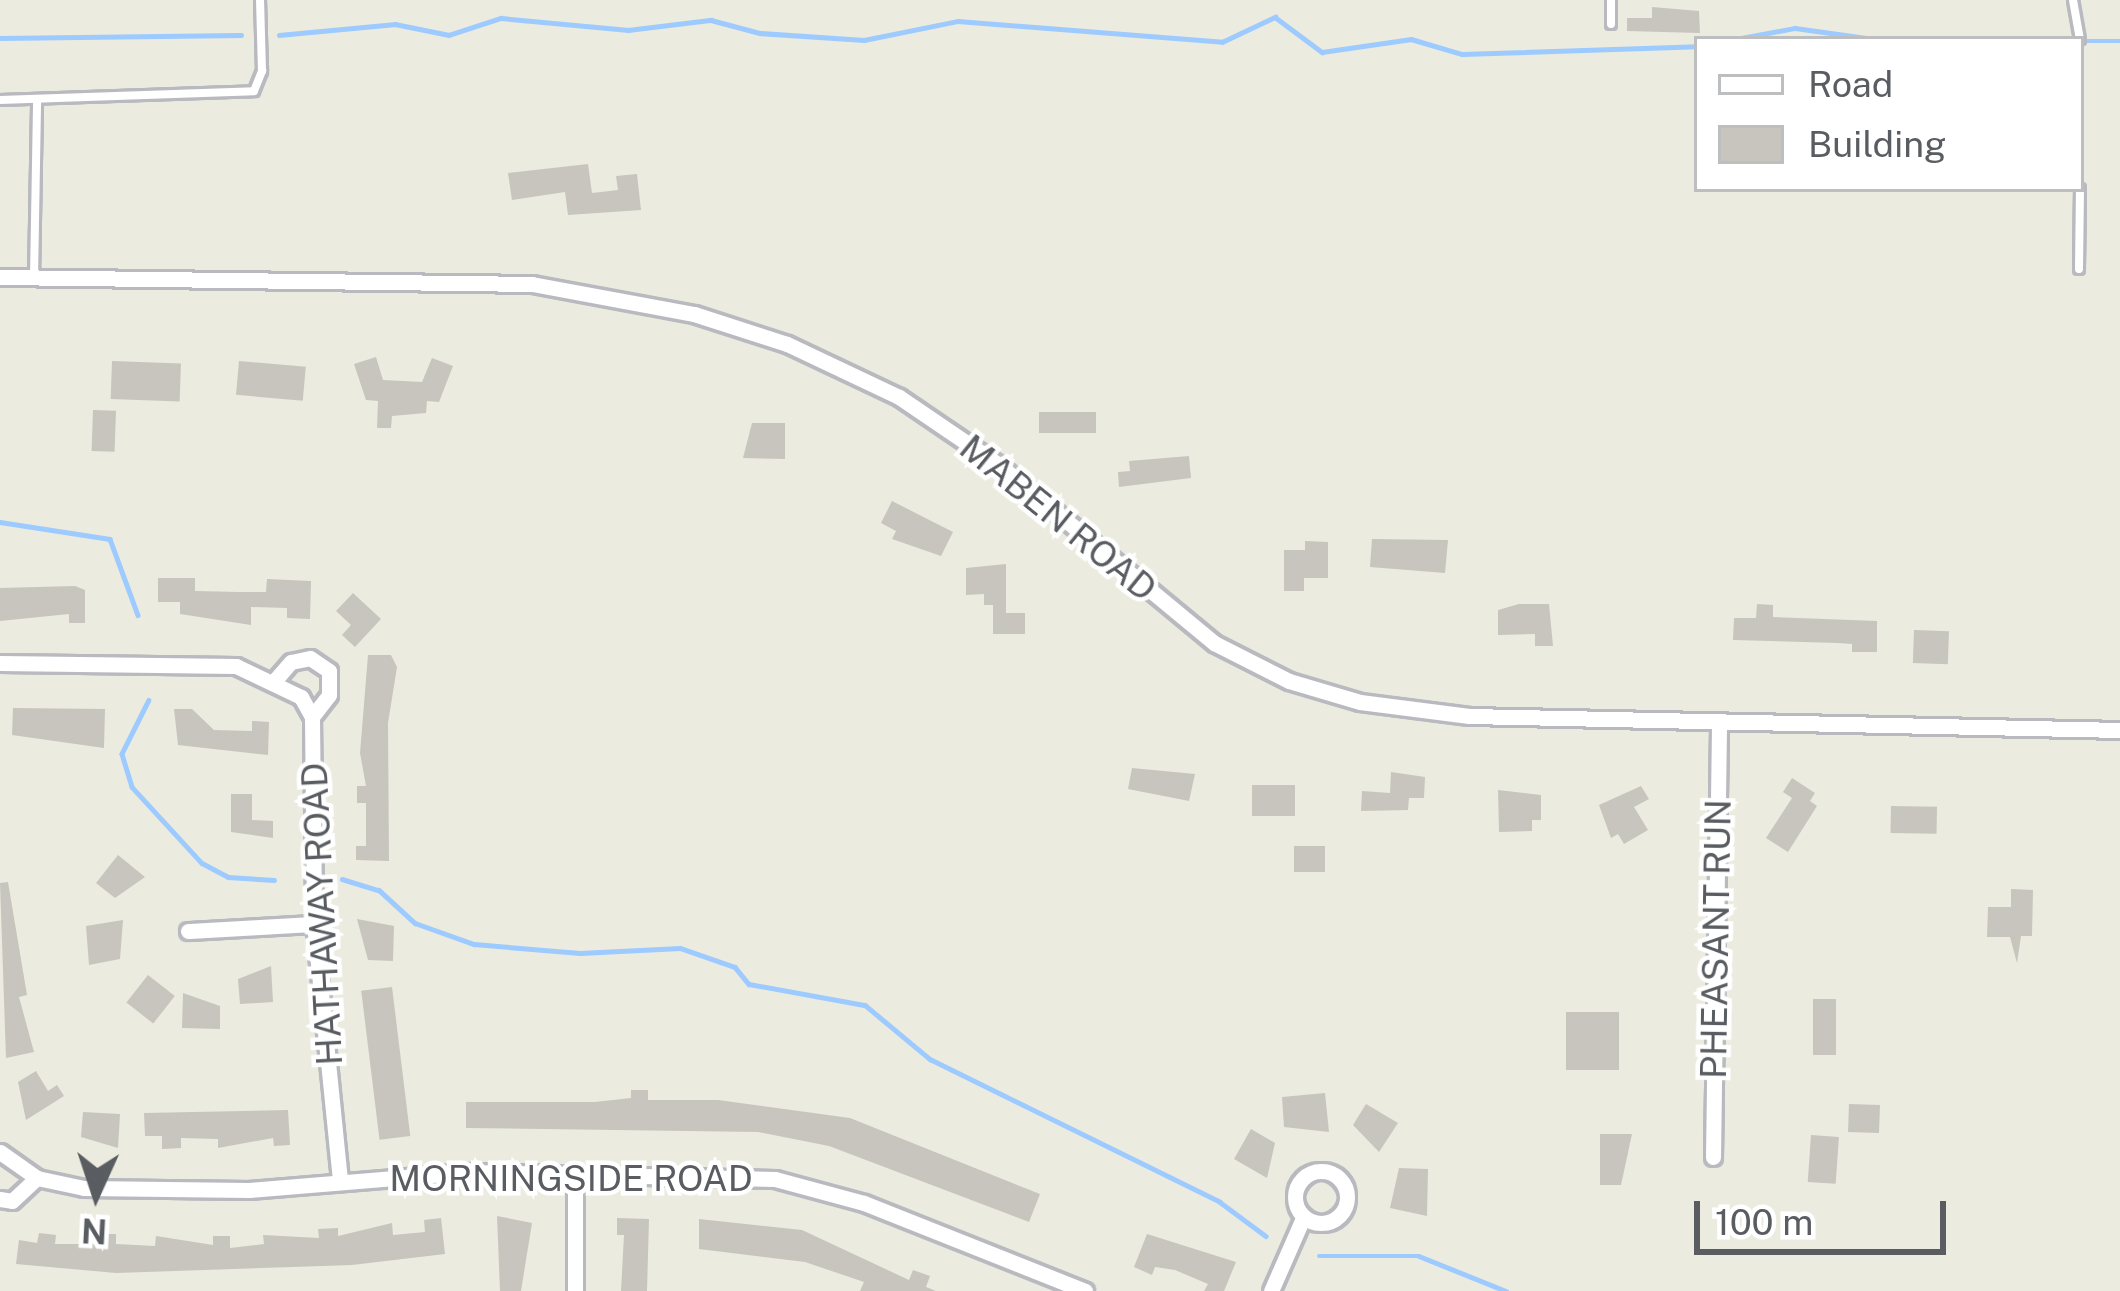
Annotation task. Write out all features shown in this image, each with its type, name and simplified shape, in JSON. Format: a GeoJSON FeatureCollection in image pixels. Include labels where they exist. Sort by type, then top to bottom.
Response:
{"type":"FeatureCollection","features":[{"type":"Feature","properties":{"kind":"street","name":"MABEN ROAD"},"geometry":{"type":"LineString","coordinates":[[0,277],[532,284],[623,295],[787,344],[899,397],[999,465],[1190,627],[1289,681],[1436,714],[2120,730]]}},
{"type":"Feature","properties":{"kind":"street","name":"HATHAWAY ROAD"},"geometry":{"type":"LineString","coordinates":[[276,679],[291,662],[310,658],[329,671],[329,694],[312,717],[314,924],[340,1182]]}},
{"type":"Feature","properties":{"kind":"street","name":"HATHAWAY ROAD"},"geometry":{"type":"LineString","coordinates":[[0,663],[236,666],[276,679],[312,717]]}},
{"type":"Feature","properties":{"kind":"street","name":"PHEASANT RUN"},"geometry":{"type":"LineString","coordinates":[[1713,1157],[1719,722]]}},
{"type":"Feature","properties":{"kind":"street"},"geometry":{"type":"LineString","coordinates":[[188,931],[314,924]]}},
{"type":"Feature","properties":{"kind":"street","name":"MORNINGSIDE ROAD"},"geometry":{"type":"LineString","coordinates":[[0,1152],[37,1178],[84,1188],[575,1173],[738,1175],[820,1189],[1085,1291]]}},
{"type":"Feature","properties":{"kind":"street"},"geometry":{"type":"LineString","coordinates":[[575,1173],[575,1291]]}},
{"type":"Feature","properties":{"kind":"street"},"geometry":{"type":"LineString","coordinates":[[0,1199],[12,1202],[37,1178]]}},
{"type":"Feature","properties":{"kind":"street"},"geometry":{"type":"LineString","coordinates":[[1271,1291],[1304,1218]]}},
{"type":"Feature","properties":{"kind":"lane"},"geometry":{"type":"LineString","coordinates":[[0,100],[254,91],[262,71],[260,0]]}},
{"type":"Feature","properties":{"kind":"lane"},"geometry":{"type":"LineString","coordinates":[[1610,0],[1611,24]]}},
{"type":"Feature","properties":{"kind":"lane"},"geometry":{"type":"LineString","coordinates":[[2073,0],[2080,34]]}},
{"type":"Feature","properties":{"kind":"lane"},"geometry":{"type":"LineString","coordinates":[[34,278],[37,100]]}},
{"type":"Feature","properties":{"kind":"lane"},"geometry":{"type":"LineString","coordinates":[[2079,269],[2080,192]]}},
{"type":"Feature","properties":{"kind":"building"},"geometry":{"type":"Polygon","coordinates":[[[1652,7],[1699,11],[1700,33],[1627,31],[1627,18],[1652,18],[1652,7]]]}},
{"type":"Feature","properties":{"kind":"building"},"geometry":{"type":"Polygon","coordinates":[[[588,164],[592,193],[618,190],[616,176],[637,174],[641,210],[568,215],[565,192],[512,200],[508,173],[588,164]]]}},
{"type":"Feature","properties":{"kind":"building"},"geometry":{"type":"Polygon","coordinates":[[[376,357],[383,380],[422,382],[432,358],[453,366],[439,402],[427,401],[426,413],[392,416],[391,428],[377,428],[378,401],[366,400],[354,364],[376,357]]]}},
{"type":"Feature","properties":{"kind":"building"},"geometry":{"type":"Polygon","coordinates":[[[112,361],[181,363],[180,401],[111,399],[112,361]]]}},
{"type":"Feature","properties":{"kind":"building"},"geometry":{"type":"Polygon","coordinates":[[[239,361],[306,367],[303,401],[236,395],[239,361]]]}},
{"type":"Feature","properties":{"kind":"building"},"geometry":{"type":"Polygon","coordinates":[[[93,410],[116,411],[115,452],[92,451],[93,410]]]}},
{"type":"Feature","properties":{"kind":"building"},"geometry":{"type":"Polygon","coordinates":[[[1039,412],[1096,412],[1096,433],[1039,433],[1039,412]]]}},
{"type":"Feature","properties":{"kind":"building"},"geometry":{"type":"Polygon","coordinates":[[[752,423],[785,423],[785,459],[743,458],[752,423]]]}},
{"type":"Feature","properties":{"kind":"building"},"geometry":{"type":"Polygon","coordinates":[[[1189,456],[1191,478],[1119,487],[1118,472],[1130,471],[1129,461],[1189,456]]]}},
{"type":"Feature","properties":{"kind":"building"},"geometry":{"type":"Polygon","coordinates":[[[892,501],[953,532],[941,556],[892,539],[896,531],[881,523],[892,501]]]}},
{"type":"Feature","properties":{"kind":"building"},"geometry":{"type":"Polygon","coordinates":[[[1372,539],[1448,540],[1445,573],[1370,567],[1372,539]]]}},
{"type":"Feature","properties":{"kind":"building"},"geometry":{"type":"Polygon","coordinates":[[[1305,541],[1328,542],[1328,578],[1304,578],[1304,591],[1284,591],[1284,550],[1305,550],[1305,541]]]}},
{"type":"Feature","properties":{"kind":"building"},"geometry":{"type":"Polygon","coordinates":[[[1006,564],[1006,613],[1025,613],[1025,634],[993,634],[993,605],[984,605],[984,594],[966,595],[966,568],[1006,564]]]}},
{"type":"Feature","properties":{"kind":"building"},"geometry":{"type":"Polygon","coordinates":[[[158,578],[195,578],[195,591],[239,592],[266,592],[267,579],[311,581],[310,619],[287,618],[287,608],[251,607],[251,625],[180,614],[180,602],[158,602],[158,578]]]}},
{"type":"Feature","properties":{"kind":"building"},"geometry":{"type":"Polygon","coordinates":[[[75,586],[85,590],[85,623],[69,623],[69,614],[0,621],[0,588],[75,586]]]}},
{"type":"Feature","properties":{"kind":"building"},"geometry":{"type":"Polygon","coordinates":[[[353,593],[381,619],[355,647],[342,635],[351,625],[336,611],[353,593]]]}},
{"type":"Feature","properties":{"kind":"building"},"geometry":{"type":"Polygon","coordinates":[[[1549,604],[1553,646],[1535,646],[1535,634],[1498,635],[1498,610],[1549,604]]]}},
{"type":"Feature","properties":{"kind":"building"},"geometry":{"type":"Polygon","coordinates":[[[1757,604],[1773,605],[1773,617],[1877,621],[1877,652],[1852,652],[1852,644],[1733,640],[1734,618],[1756,618],[1757,604]]]}},
{"type":"Feature","properties":{"kind":"building"},"geometry":{"type":"Polygon","coordinates":[[[1914,630],[1949,631],[1948,664],[1913,663],[1914,630]]]}},
{"type":"Feature","properties":{"kind":"building"},"geometry":{"type":"Polygon","coordinates":[[[368,655],[391,655],[397,667],[388,723],[389,861],[356,860],[356,846],[366,846],[366,803],[357,803],[357,786],[366,786],[360,753],[368,655]]]}},
{"type":"Feature","properties":{"kind":"building"},"geometry":{"type":"Polygon","coordinates":[[[13,708],[105,709],[104,748],[12,735],[13,708]]]}},
{"type":"Feature","properties":{"kind":"building"},"geometry":{"type":"Polygon","coordinates":[[[174,709],[192,709],[214,730],[252,731],[252,721],[269,722],[268,755],[178,745],[174,709]]]}},
{"type":"Feature","properties":{"kind":"building"},"geometry":{"type":"Polygon","coordinates":[[[1132,768],[1195,774],[1189,801],[1128,789],[1132,768]]]}},
{"type":"Feature","properties":{"kind":"building"},"geometry":{"type":"Polygon","coordinates":[[[1391,772],[1425,777],[1424,798],[1409,798],[1408,810],[1361,811],[1362,791],[1390,793],[1391,772]]]}},
{"type":"Feature","properties":{"kind":"building"},"geometry":{"type":"Polygon","coordinates":[[[1792,778],[1815,793],[1810,801],[1817,806],[1788,852],[1766,838],[1792,798],[1783,792],[1792,778]]]}},
{"type":"Feature","properties":{"kind":"building"},"geometry":{"type":"Polygon","coordinates":[[[1252,785],[1295,785],[1295,816],[1252,816],[1252,785]]]}},
{"type":"Feature","properties":{"kind":"building"},"geometry":{"type":"Polygon","coordinates":[[[1641,786],[1649,799],[1634,807],[1648,830],[1624,844],[1618,834],[1611,838],[1599,805],[1641,786]]]}},
{"type":"Feature","properties":{"kind":"building"},"geometry":{"type":"Polygon","coordinates":[[[1498,790],[1541,795],[1541,820],[1532,820],[1532,831],[1499,832],[1498,790]]]}},
{"type":"Feature","properties":{"kind":"building"},"geometry":{"type":"Polygon","coordinates":[[[231,794],[252,794],[252,820],[273,821],[273,838],[231,832],[231,794]]]}},
{"type":"Feature","properties":{"kind":"building"},"geometry":{"type":"Polygon","coordinates":[[[1891,806],[1937,807],[1937,834],[1891,833],[1891,806]]]}},
{"type":"Feature","properties":{"kind":"building"},"geometry":{"type":"Polygon","coordinates":[[[1294,846],[1325,846],[1325,872],[1294,872],[1294,846]]]}},
{"type":"Feature","properties":{"kind":"building"},"geometry":{"type":"Polygon","coordinates":[[[118,855],[145,877],[115,898],[96,883],[118,855]]]}},
{"type":"Feature","properties":{"kind":"building"},"geometry":{"type":"Polygon","coordinates":[[[8,882],[27,995],[19,997],[34,1052],[6,1058],[0,883],[8,882]]]}},
{"type":"Feature","properties":{"kind":"building"},"geometry":{"type":"Polygon","coordinates":[[[2011,889],[2033,890],[2032,936],[2021,936],[2017,963],[2010,937],[1987,937],[1988,907],[2011,907],[2011,889]]]}},
{"type":"Feature","properties":{"kind":"building"},"geometry":{"type":"Polygon","coordinates":[[[357,919],[394,926],[393,961],[368,960],[357,919]]]}},
{"type":"Feature","properties":{"kind":"building"},"geometry":{"type":"Polygon","coordinates":[[[123,920],[120,959],[89,965],[86,926],[123,920]]]}},
{"type":"Feature","properties":{"kind":"building"},"geometry":{"type":"Polygon","coordinates":[[[271,966],[273,1002],[240,1004],[238,979],[271,966]]]}},
{"type":"Feature","properties":{"kind":"building"},"geometry":{"type":"Polygon","coordinates":[[[148,975],[175,996],[153,1024],[126,1003],[148,975]]]}},
{"type":"Feature","properties":{"kind":"building"},"geometry":{"type":"Polygon","coordinates":[[[392,987],[410,1136],[380,1140],[361,991],[392,987]]]}},
{"type":"Feature","properties":{"kind":"building"},"geometry":{"type":"Polygon","coordinates":[[[183,993],[220,1006],[220,1029],[182,1028],[183,993]]]}},
{"type":"Feature","properties":{"kind":"building"},"geometry":{"type":"Polygon","coordinates":[[[1813,999],[1836,999],[1836,1055],[1813,1055],[1813,999]]]}},
{"type":"Feature","properties":{"kind":"building"},"geometry":{"type":"Polygon","coordinates":[[[1566,1012],[1619,1012],[1619,1070],[1566,1070],[1566,1012]]]}},
{"type":"Feature","properties":{"kind":"building"},"geometry":{"type":"Polygon","coordinates":[[[36,1071],[48,1091],[57,1085],[64,1096],[26,1120],[18,1082],[36,1071]]]}},
{"type":"Feature","properties":{"kind":"building"},"geometry":{"type":"Polygon","coordinates":[[[631,1090],[648,1090],[648,1100],[718,1100],[850,1118],[1040,1194],[1029,1222],[829,1146],[758,1132],[466,1128],[466,1102],[595,1102],[631,1098],[631,1090]]]}},
{"type":"Feature","properties":{"kind":"building"},"geometry":{"type":"Polygon","coordinates":[[[1325,1093],[1329,1132],[1284,1127],[1282,1097],[1325,1093]]]}},
{"type":"Feature","properties":{"kind":"building"},"geometry":{"type":"Polygon","coordinates":[[[1366,1104],[1398,1123],[1379,1152],[1353,1125],[1366,1104]]]}},
{"type":"Feature","properties":{"kind":"building"},"geometry":{"type":"Polygon","coordinates":[[[1849,1104],[1880,1105],[1879,1133],[1848,1132],[1849,1104]]]}},
{"type":"Feature","properties":{"kind":"building"},"geometry":{"type":"Polygon","coordinates":[[[288,1110],[290,1145],[274,1146],[273,1138],[218,1148],[218,1139],[181,1138],[181,1148],[162,1149],[162,1136],[145,1136],[144,1113],[288,1110]]]}},
{"type":"Feature","properties":{"kind":"building"},"geometry":{"type":"Polygon","coordinates":[[[83,1112],[120,1114],[118,1148],[81,1137],[83,1112]]]}},
{"type":"Feature","properties":{"kind":"building"},"geometry":{"type":"Polygon","coordinates":[[[1251,1129],[1275,1143],[1267,1178],[1234,1159],[1251,1129]]]}},
{"type":"Feature","properties":{"kind":"building"},"geometry":{"type":"Polygon","coordinates":[[[1600,1134],[1632,1134],[1621,1185],[1600,1185],[1600,1134]]]}},
{"type":"Feature","properties":{"kind":"building"},"geometry":{"type":"Polygon","coordinates":[[[1811,1135],[1839,1137],[1836,1184],[1808,1182],[1811,1135]]]}},
{"type":"Feature","properties":{"kind":"building"},"geometry":{"type":"Polygon","coordinates":[[[1399,1168],[1428,1169],[1427,1216],[1390,1208],[1399,1168]]]}},
{"type":"Feature","properties":{"kind":"building"},"geometry":{"type":"Polygon","coordinates":[[[497,1216],[532,1223],[521,1291],[500,1291],[497,1216]]]}},
{"type":"Feature","properties":{"kind":"building"},"geometry":{"type":"Polygon","coordinates":[[[441,1218],[445,1254],[352,1265],[116,1273],[16,1264],[19,1240],[37,1243],[39,1233],[56,1235],[55,1244],[97,1244],[97,1234],[116,1234],[116,1244],[155,1246],[156,1236],[213,1245],[213,1236],[230,1236],[230,1248],[264,1244],[263,1235],[319,1238],[318,1229],[338,1228],[338,1236],[392,1223],[393,1235],[425,1232],[424,1220],[441,1218]]]}},
{"type":"Feature","properties":{"kind":"building"},"geometry":{"type":"Polygon","coordinates":[[[617,1218],[649,1219],[647,1291],[621,1291],[624,1235],[617,1235],[617,1218]]]}},
{"type":"Feature","properties":{"kind":"building"},"geometry":{"type":"Polygon","coordinates":[[[699,1219],[802,1230],[909,1280],[913,1270],[930,1276],[926,1287],[936,1291],[860,1291],[864,1282],[805,1262],[699,1249],[699,1219]]]}},
{"type":"Feature","properties":{"kind":"building"},"geometry":{"type":"Polygon","coordinates":[[[1147,1234],[1236,1262],[1224,1291],[1204,1291],[1208,1284],[1175,1270],[1155,1267],[1152,1275],[1134,1267],[1147,1234]]]}},
{"type":"Feature","properties":{"kind":"waterway"},"geometry":{"type":"LineString","coordinates":[[279,35],[395,24],[449,35],[501,18],[628,30],[711,20],[760,33],[864,40],[958,21],[1222,42],[1275,17],[1322,52],[1411,39],[1462,54],[1694,46]]}},
{"type":"Feature","properties":{"kind":"waterway"},"geometry":{"type":"LineString","coordinates":[[1752,36],[1795,28],[1852,36]]}},
{"type":"Feature","properties":{"kind":"waterway"},"geometry":{"type":"LineString","coordinates":[[0,38],[241,35]]}},
{"type":"Feature","properties":{"kind":"waterway"},"geometry":{"type":"LineString","coordinates":[[2084,41],[2120,41]]}},
{"type":"Feature","properties":{"kind":"waterway"},"geometry":{"type":"LineString","coordinates":[[0,522],[110,539],[138,615]]}},
{"type":"Feature","properties":{"kind":"waterway"},"geometry":{"type":"LineString","coordinates":[[149,700],[122,754],[132,787],[202,863],[228,877],[274,880]]}},
{"type":"Feature","properties":{"kind":"waterway"},"geometry":{"type":"LineString","coordinates":[[342,879],[379,890],[415,923],[474,944],[580,953],[680,948],[735,967],[749,984],[865,1005],[930,1059],[1220,1202],[1266,1236]]}},
{"type":"Feature","properties":{"kind":"waterway"},"geometry":{"type":"LineString","coordinates":[[1319,1256],[1419,1256],[1506,1291]]}}]}
